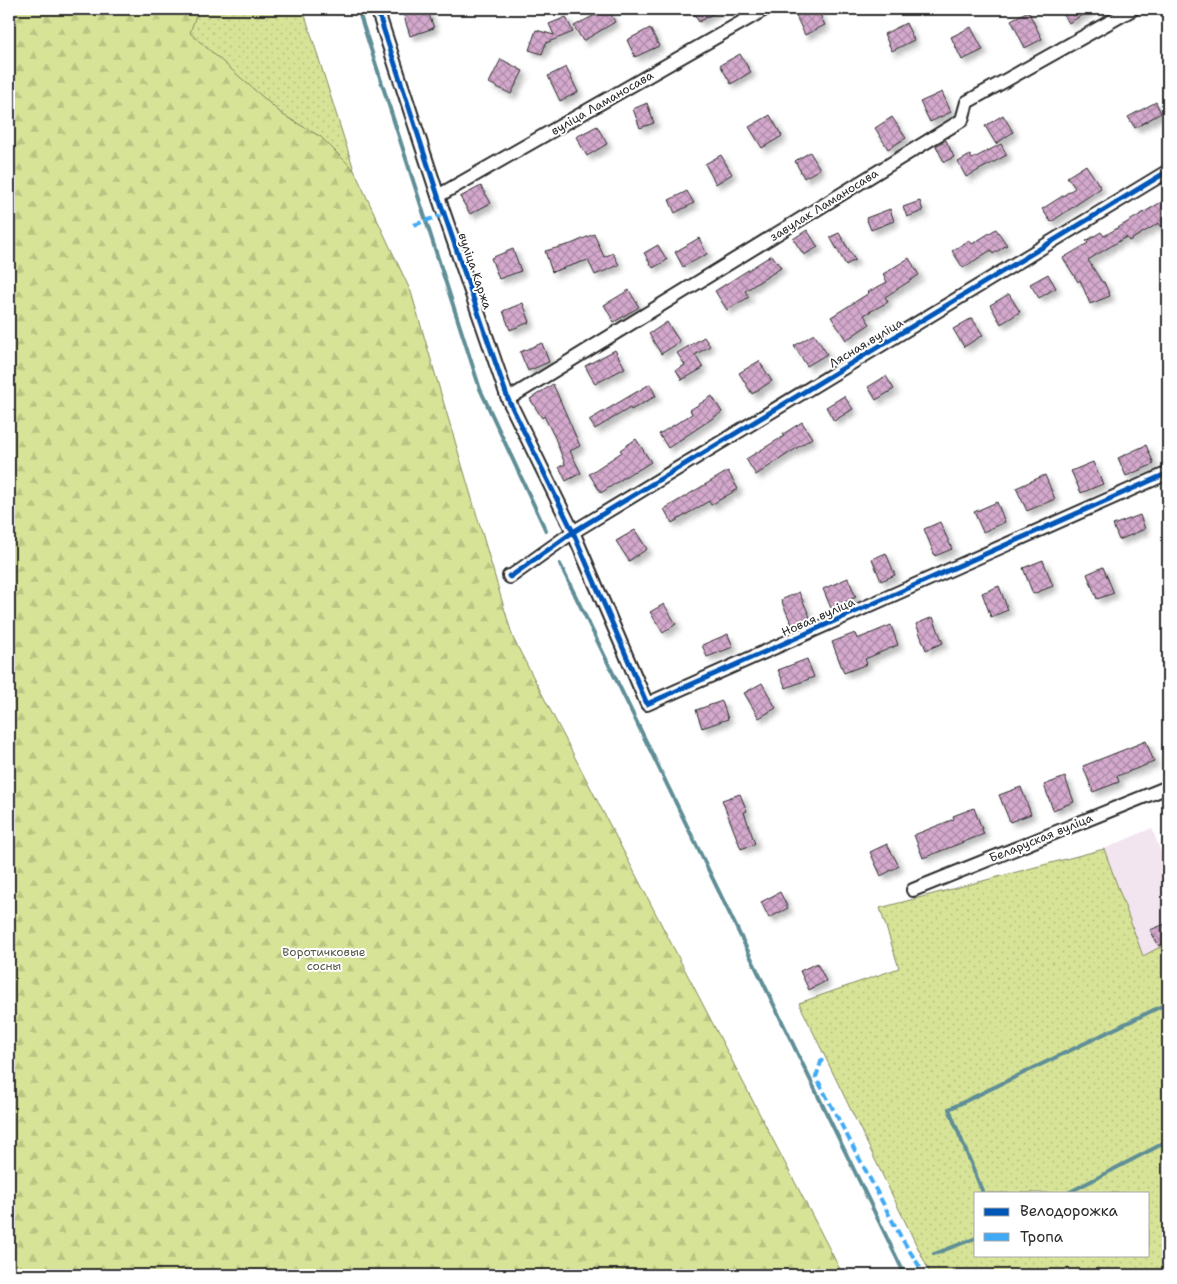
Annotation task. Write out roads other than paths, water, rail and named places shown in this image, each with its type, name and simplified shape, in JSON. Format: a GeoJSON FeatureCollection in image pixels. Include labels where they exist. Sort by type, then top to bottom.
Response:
{"type":"FeatureCollection","features":[{"type":"Feature","properties":{"kind":"street","name":"вуліца Каржа"},"geometry":{"type":"LineString","coordinates":[[377,9],[438,196],[508,399],[573,532]]}},
{"type":"Feature","properties":{"kind":"street","name":"вуліца Ламаносава"},"geometry":{"type":"LineString","coordinates":[[438,196],[765,9]]}},
{"type":"Feature","properties":{"kind":"street","name":"завулак Ламаносава"},"geometry":{"type":"LineString","coordinates":[[508,399],[962,120],[967,102],[1133,9]]}},
{"type":"Feature","properties":{"kind":"street","name":"Лясная вуліца"},"geometry":{"type":"LineString","coordinates":[[509,576],[573,532],[1168,171]]}},
{"type":"Feature","properties":{"kind":"street","name":"Новая вуліца"},"geometry":{"type":"LineString","coordinates":[[573,532],[647,704],[1168,473]]}},
{"type":"Feature","properties":{"kind":"street","name":"Беларуская вуліца"},"geometry":{"type":"LineString","coordinates":[[913,890],[1168,787]]}},
{"type":"Feature","properties":{"kind":"waterway"},"geometry":{"type":"LineString","coordinates":[[358,9],[480,389],[546,531]]}},
{"type":"Feature","properties":{"kind":"waterway"},"geometry":{"type":"LineString","coordinates":[[560,564],[905,1275]]}},
{"type":"Feature","properties":{"kind":"waterway"},"geometry":{"type":"LineString","coordinates":[[983,1192],[949,1109],[1168,1003]]}},
{"type":"Feature","properties":{"kind":"waterway"},"geometry":{"type":"LineString","coordinates":[[1070,1192],[1168,1141]]}},
{"type":"Feature","properties":{"kind":"waterway"},"geometry":{"type":"LineString","coordinates":[[934,1254],[974,1239]]}},
{"type":"Feature","properties":{"kind":"park label","name":"Воротичковые сосны"},"geometry":{"type":"Point","coordinates":[324,959]}}]}
